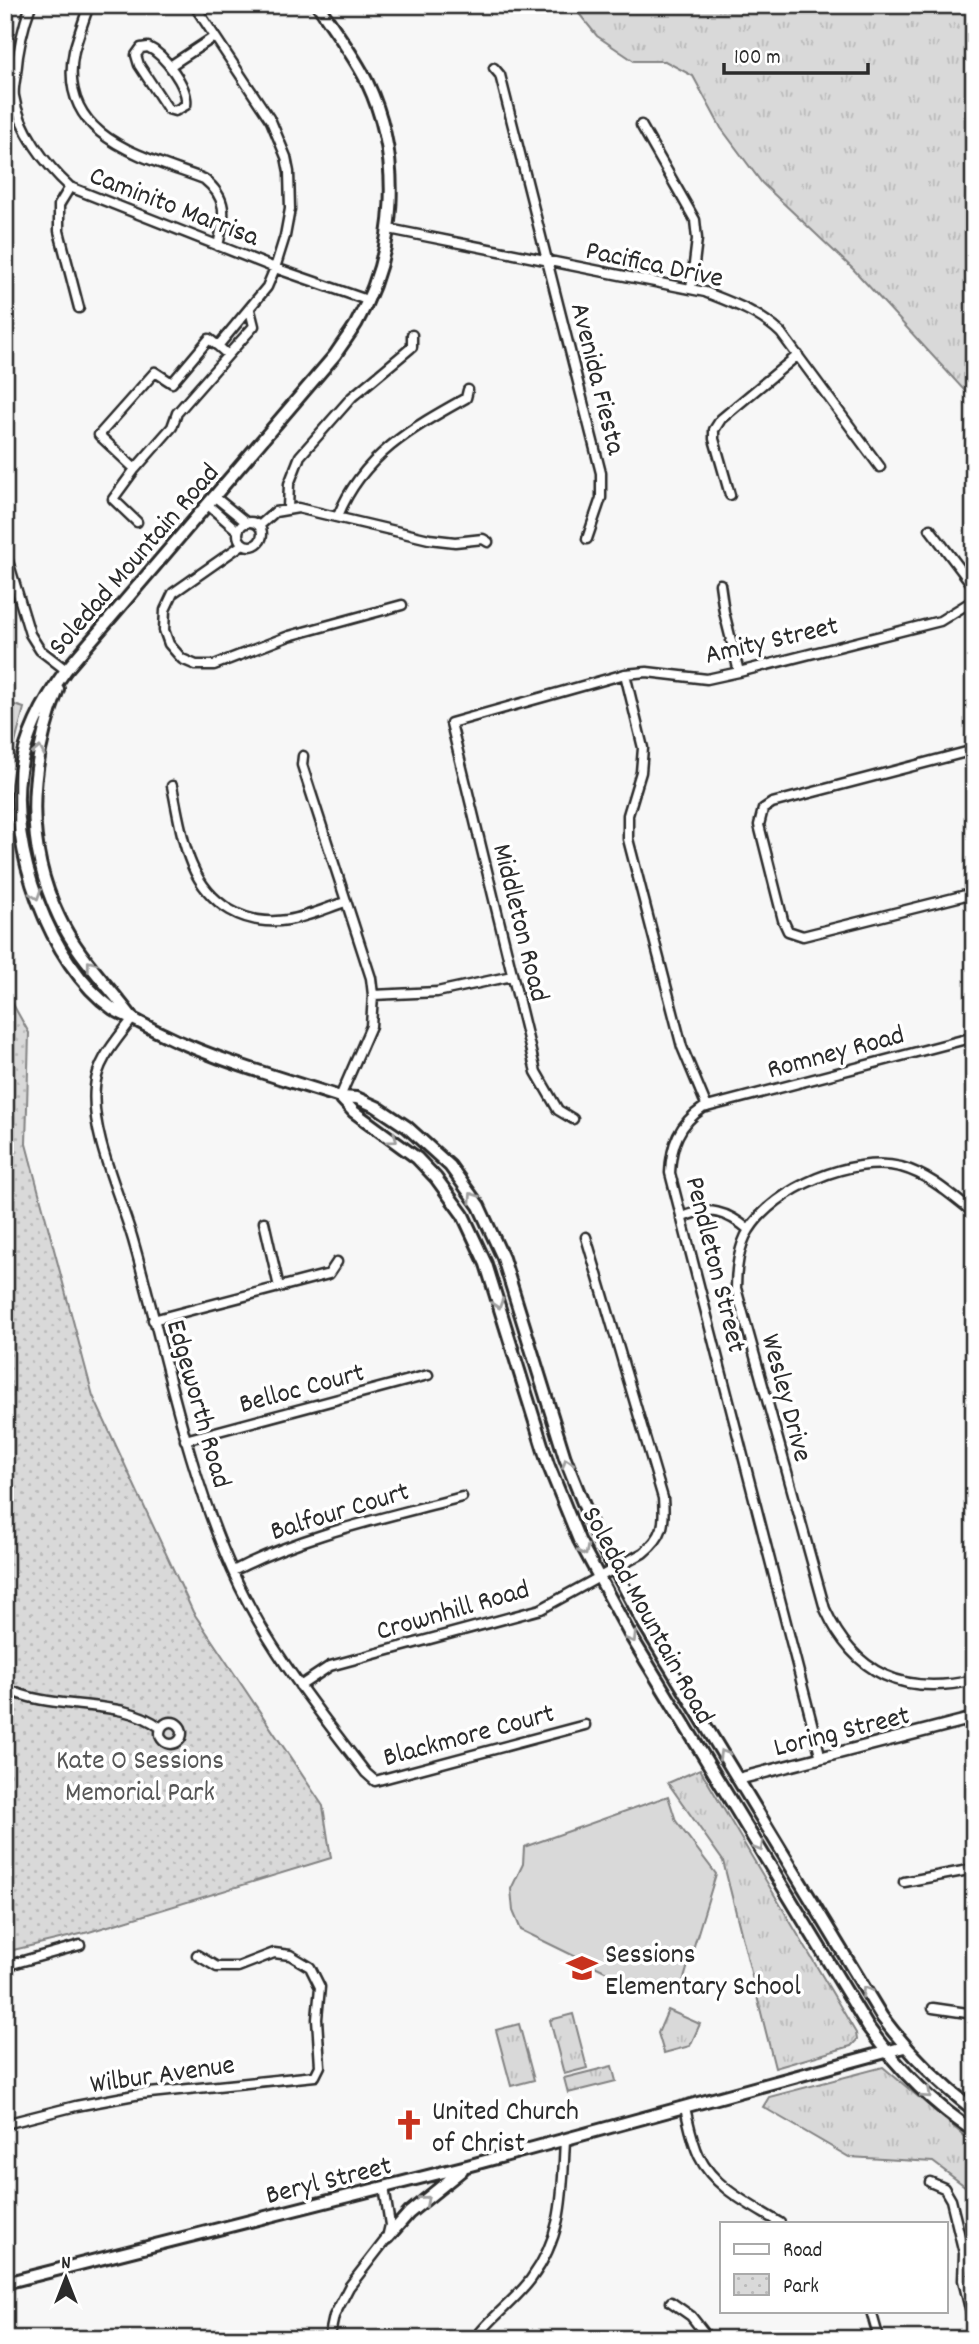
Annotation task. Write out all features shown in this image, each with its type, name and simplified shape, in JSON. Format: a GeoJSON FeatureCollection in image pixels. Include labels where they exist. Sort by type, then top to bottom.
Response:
{"type":"FeatureCollection","features":[{"type":"Feature","properties":{"kind":"main road","name":"Soledad Mountain Road"},"geometry":{"type":"LineString","coordinates":[[318,5],[366,81],[385,134],[389,166],[389,229],[382,262],[355,325],[335,355],[66,670],[40,709],[20,770],[22,839],[33,888],[56,941],[81,977],[114,1009],[186,1045],[377,1107],[407,1127],[450,1166],[479,1206],[503,1258],[565,1458],[595,1533],[644,1624],[860,1982],[904,2047],[938,2081],[974,2110]]}},
{"type":"Feature","properties":{"kind":"main road"},"geometry":{"type":"LineString","coordinates":[[66,670],[41,741],[35,771],[33,801],[39,857],[45,883],[59,918],[89,964],[133,1018]]}},
{"type":"Feature","properties":{"kind":"main road","name":"Soledad Mountain Road"},"geometry":{"type":"LineString","coordinates":[[340,1097],[354,1112],[416,1158],[436,1178],[463,1215],[486,1264],[548,1464],[579,1540],[599,1579],[845,1991],[886,2052],[926,2094],[974,2131]]}},
{"type":"Feature","properties":{"kind":"main road","name":"Beryl Street"},"geometry":{"type":"LineString","coordinates":[[5,2283],[467,2166],[904,2047]]}},
{"type":"Feature","properties":{"kind":"main road"},"geometry":{"type":"LineString","coordinates":[[387,2238],[419,2205],[467,2166]]}},
{"type":"Feature","properties":{"kind":"street"},"geometry":{"type":"LineString","coordinates":[[10,96],[18,43],[31,5]]}},
{"type":"Feature","properties":{"kind":"street"},"geometry":{"type":"LineString","coordinates":[[89,5],[74,52],[75,91],[82,111],[100,134],[121,148],[204,179],[212,186],[221,199],[224,213],[218,246]]}},
{"type":"Feature","properties":{"kind":"street"},"geometry":{"type":"LineString","coordinates":[[194,5],[271,121],[286,157],[289,172],[290,209],[275,268],[267,287],[250,310],[218,345]]}},
{"type":"Feature","properties":{"kind":"street"},"geometry":{"type":"LineString","coordinates":[[170,66],[214,37]]}},
{"type":"Feature","properties":{"kind":"street"},"geometry":{"type":"LineString","coordinates":[[148,47],[157,51],[170,66],[187,98],[186,105],[175,111],[168,108],[139,65],[136,55],[141,48],[148,47]]}},
{"type":"Feature","properties":{"kind":"street","name":"Avenida Fiesta"},"geometry":{"type":"LineString","coordinates":[[494,68],[500,75],[601,473],[601,498],[587,539]]}},
{"type":"Feature","properties":{"kind":"street","name":"Caminito Marrisa"},"geometry":{"type":"LineString","coordinates":[[10,96],[35,145],[70,187],[275,268],[367,300]]}},
{"type":"Feature","properties":{"kind":"street"},"geometry":{"type":"LineString","coordinates":[[640,125],[695,220],[697,239],[691,289]]}},
{"type":"Feature","properties":{"kind":"street"},"geometry":{"type":"LineString","coordinates":[[70,187],[59,205],[59,231],[79,308]]}},
{"type":"Feature","properties":{"kind":"street","name":"Pacifica Drive"},"geometry":{"type":"LineString","coordinates":[[389,229],[691,289],[744,307],[767,320],[798,355],[880,467]]}},
{"type":"Feature","properties":{"kind":"street"},"geometry":{"type":"LineString","coordinates":[[137,523],[113,499],[172,427],[177,413],[254,326],[250,310]]}},
{"type":"Feature","properties":{"kind":"street"},"geometry":{"type":"LineString","coordinates":[[288,508],[289,484],[300,456],[352,397],[412,347],[412,335]]}},
{"type":"Feature","properties":{"kind":"street"},"geometry":{"type":"LineString","coordinates":[[135,469],[99,435],[155,372],[172,383],[209,339],[228,355]]}},
{"type":"Feature","properties":{"kind":"street"},"geometry":{"type":"LineString","coordinates":[[730,495],[714,439],[714,430],[721,419],[798,355]]}},
{"type":"Feature","properties":{"kind":"street"},"geometry":{"type":"LineString","coordinates":[[338,516],[347,493],[382,452],[415,427],[466,398],[468,390]]}},
{"type":"Feature","properties":{"kind":"street"},"geometry":{"type":"LineString","coordinates":[[211,501],[247,523],[258,526],[262,533],[260,541],[254,546],[243,544],[238,538],[238,531],[211,501]]}},
{"type":"Feature","properties":{"kind":"street"},"geometry":{"type":"LineString","coordinates":[[258,526],[275,512],[298,508],[429,539],[455,542],[483,539],[488,542]]}},
{"type":"Feature","properties":{"kind":"street"},"geometry":{"type":"LineString","coordinates":[[238,531],[247,523]]}},
{"type":"Feature","properties":{"kind":"street"},"geometry":{"type":"LineString","coordinates":[[930,528],[974,587]]}},
{"type":"Feature","properties":{"kind":"street"},"geometry":{"type":"LineString","coordinates":[[243,544],[173,593],[165,610],[164,630],[169,644],[182,659],[196,665],[214,665],[289,636],[402,605]]}},
{"type":"Feature","properties":{"kind":"street"},"geometry":{"type":"LineString","coordinates":[[5,551],[30,634],[40,650],[66,670]]}},
{"type":"Feature","properties":{"kind":"street"},"geometry":{"type":"LineString","coordinates":[[720,584],[739,672]]}},
{"type":"Feature","properties":{"kind":"street","name":"Amity Street"},"geometry":{"type":"LineString","coordinates":[[451,723],[625,674],[647,672],[707,679],[739,672],[940,621],[974,600]]}},
{"type":"Feature","properties":{"kind":"street"},"geometry":{"type":"LineString","coordinates":[[625,674],[643,748],[640,772],[628,816],[628,839],[682,1047],[707,1107]]}},
{"type":"Feature","properties":{"kind":"street","name":"Middleton Road"},"geometry":{"type":"LineString","coordinates":[[451,723],[536,1072],[558,1110],[573,1119]]}},
{"type":"Feature","properties":{"kind":"street"},"geometry":{"type":"LineString","coordinates":[[974,750],[772,803],[763,809],[759,825],[783,920],[788,930],[803,936],[974,893]]}},
{"type":"Feature","properties":{"kind":"street"},"geometry":{"type":"LineString","coordinates":[[303,756],[302,765],[371,978],[373,995],[371,1026],[340,1097]]}},
{"type":"Feature","properties":{"kind":"street"},"geometry":{"type":"LineString","coordinates":[[173,786],[187,857],[195,875],[214,901],[238,915],[261,921],[289,920],[345,902]]}},
{"type":"Feature","properties":{"kind":"street"},"geometry":{"type":"LineString","coordinates":[[373,995],[437,992],[512,976]]}},
{"type":"Feature","properties":{"kind":"street","name":"Edgeworth Road"},"geometry":{"type":"LineString","coordinates":[[133,1018],[102,1062],[94,1086],[95,1122],[133,1241],[186,1440],[233,1571],[278,1655],[366,1773]]}},
{"type":"Feature","properties":{"kind":"street","name":"Romney Road"},"geometry":{"type":"LineString","coordinates":[[707,1107],[974,1037]]}},
{"type":"Feature","properties":{"kind":"street","name":"Pendleton Street"},"geometry":{"type":"LineString","coordinates":[[707,1107],[692,1116],[677,1135],[671,1151],[670,1173],[821,1758]]}},
{"type":"Feature","properties":{"kind":"street","name":"Wesley Drive"},"geometry":{"type":"LineString","coordinates":[[974,1213],[923,1175],[899,1167],[867,1165],[831,1172],[813,1179],[770,1206],[749,1230],[736,1277],[736,1288],[825,1609],[835,1631],[863,1662],[898,1681],[934,1687],[974,1680]]}},
{"type":"Feature","properties":{"kind":"street"},"geometry":{"type":"LineString","coordinates":[[681,1217],[708,1210],[735,1217],[749,1230]]}},
{"type":"Feature","properties":{"kind":"street"},"geometry":{"type":"LineString","coordinates":[[264,1222],[278,1287]]}},
{"type":"Feature","properties":{"kind":"street"},"geometry":{"type":"LineString","coordinates":[[586,1237],[663,1498],[663,1530],[654,1544],[616,1569]]}},
{"type":"Feature","properties":{"kind":"street"},"geometry":{"type":"LineString","coordinates":[[153,1320],[329,1274],[337,1262]]}},
{"type":"Feature","properties":{"kind":"street","name":"Belloc Court"},"geometry":{"type":"LineString","coordinates":[[186,1440],[428,1376]]}},
{"type":"Feature","properties":{"kind":"street","name":"Balfour Court"},"geometry":{"type":"LineString","coordinates":[[233,1571],[263,1555],[296,1543],[462,1497]]}},
{"type":"Feature","properties":{"kind":"street","name":"Crownhill Road"},"geometry":{"type":"LineString","coordinates":[[300,1686],[330,1666],[541,1609],[616,1569]]}},
{"type":"Feature","properties":{"kind":"street"},"geometry":{"type":"LineString","coordinates":[[5,1688],[42,1702],[114,1709],[151,1720],[161,1728]]}},
{"type":"Feature","properties":{"kind":"street","name":"Loring Street"},"geometry":{"type":"LineString","coordinates":[[723,1789],[738,1779],[974,1718]]}},
{"type":"Feature","properties":{"kind":"street","name":"Blackmore Court"},"geometry":{"type":"LineString","coordinates":[[366,1773],[380,1782],[585,1725]]}},
{"type":"Feature","properties":{"kind":"street"},"geometry":{"type":"LineString","coordinates":[[904,1882],[974,1869]]}},
{"type":"Feature","properties":{"kind":"street"},"geometry":{"type":"LineString","coordinates":[[5,1966],[80,1945]]}},
{"type":"Feature","properties":{"kind":"street","name":"Wilbur Avenue"},"geometry":{"type":"LineString","coordinates":[[5,2124],[76,2106],[141,2094],[315,2076],[320,2066],[317,2019],[320,1987],[310,1966],[290,1955],[274,1953],[238,1967],[217,1967],[197,1955]]}},
{"type":"Feature","properties":{"kind":"street"},"geometry":{"type":"LineString","coordinates":[[933,2008],[974,2014]]}},
{"type":"Feature","properties":{"kind":"street"},"geometry":{"type":"LineString","coordinates":[[685,2108],[700,2158],[716,2181],[778,2222]]}},
{"type":"Feature","properties":{"kind":"street"},"geometry":{"type":"LineString","coordinates":[[475,2339],[530,2280],[550,2248],[561,2214],[565,2140]]}},
{"type":"Feature","properties":{"kind":"street"},"geometry":{"type":"LineString","coordinates":[[930,2182],[944,2188],[951,2200],[969,2269],[963,2280],[974,2326]]}},
{"type":"Feature","properties":{"kind":"street"},"geometry":{"type":"LineString","coordinates":[[329,2339],[334,2316],[349,2287],[387,2238],[390,2225],[384,2187]]}},
{"type":"Feature","properties":{"kind":"street"},"geometry":{"type":"LineString","coordinates":[[671,2302],[691,2316],[709,2339]]}},
{"type":"Feature","properties":{"kind":"street"},"geometry":{"type":"LineString","coordinates":[[872,2312],[879,2339]]}},
{"type":"Feature","properties":{"kind":"green space"},"geometry":{"type":"Polygon","coordinates":[[[572,5],[960,5],[974,22],[974,401],[853,269],[762,183],[721,128],[693,76],[665,61],[634,61],[597,36],[572,5]]]}},
{"type":"Feature","properties":{"kind":"green space"},"geometry":{"type":"Polygon","coordinates":[[[5,702],[24,708],[10,763],[5,764],[5,702]]]}},
{"type":"Feature","properties":{"kind":"green space","name":"Kate O Sessions Memorial Park"},"geometry":{"type":"Polygon","coordinates":[[[5,990],[29,1033],[26,1144],[93,1396],[193,1612],[323,1806],[331,1858],[89,1932],[5,1952],[5,990]]]}},
{"type":"Feature","properties":{"kind":"green space"},"geometry":{"type":"Polygon","coordinates":[[[700,1769],[856,2033],[857,2040],[851,2046],[775,2068],[723,1861],[668,1783],[700,1769]]]}},
{"type":"Feature","properties":{"kind":"green space"},"geometry":{"type":"Polygon","coordinates":[[[668,1796],[676,1821],[716,1874],[682,1985],[661,1993],[615,1976],[521,1930],[513,1911],[511,1889],[523,1864],[524,1847],[668,1796]]]}},
{"type":"Feature","properties":{"kind":"green space"},"geometry":{"type":"Polygon","coordinates":[[[668,2010],[700,2024],[690,2046],[664,2053],[658,2033],[668,2010]]]}},
{"type":"Feature","properties":{"kind":"green space"},"geometry":{"type":"Polygon","coordinates":[[[573,2014],[587,2068],[564,2074],[550,2020],[573,2014]]]}},
{"type":"Feature","properties":{"kind":"green space"},"geometry":{"type":"Polygon","coordinates":[[[519,2024],[534,2080],[511,2086],[496,2030],[519,2024]]]}},
{"type":"Feature","properties":{"kind":"green space"},"geometry":{"type":"Polygon","coordinates":[[[612,2066],[616,2081],[568,2093],[564,2078],[612,2066]]]}},
{"type":"Feature","properties":{"kind":"green space"},"geometry":{"type":"Polygon","coordinates":[[[883,2067],[974,2144],[974,2193],[933,2162],[849,2157],[763,2107],[769,2097],[883,2067]]]}},
{"type":"Feature","properties":{"kind":"place","name":"Sessions Elementary School"},"geometry":{"type":"Point","coordinates":[582,1968]}},
{"type":"Feature","properties":{"kind":"place","name":"United Church of Christ"},"geometry":{"type":"Point","coordinates":[409,2125]}}]}
